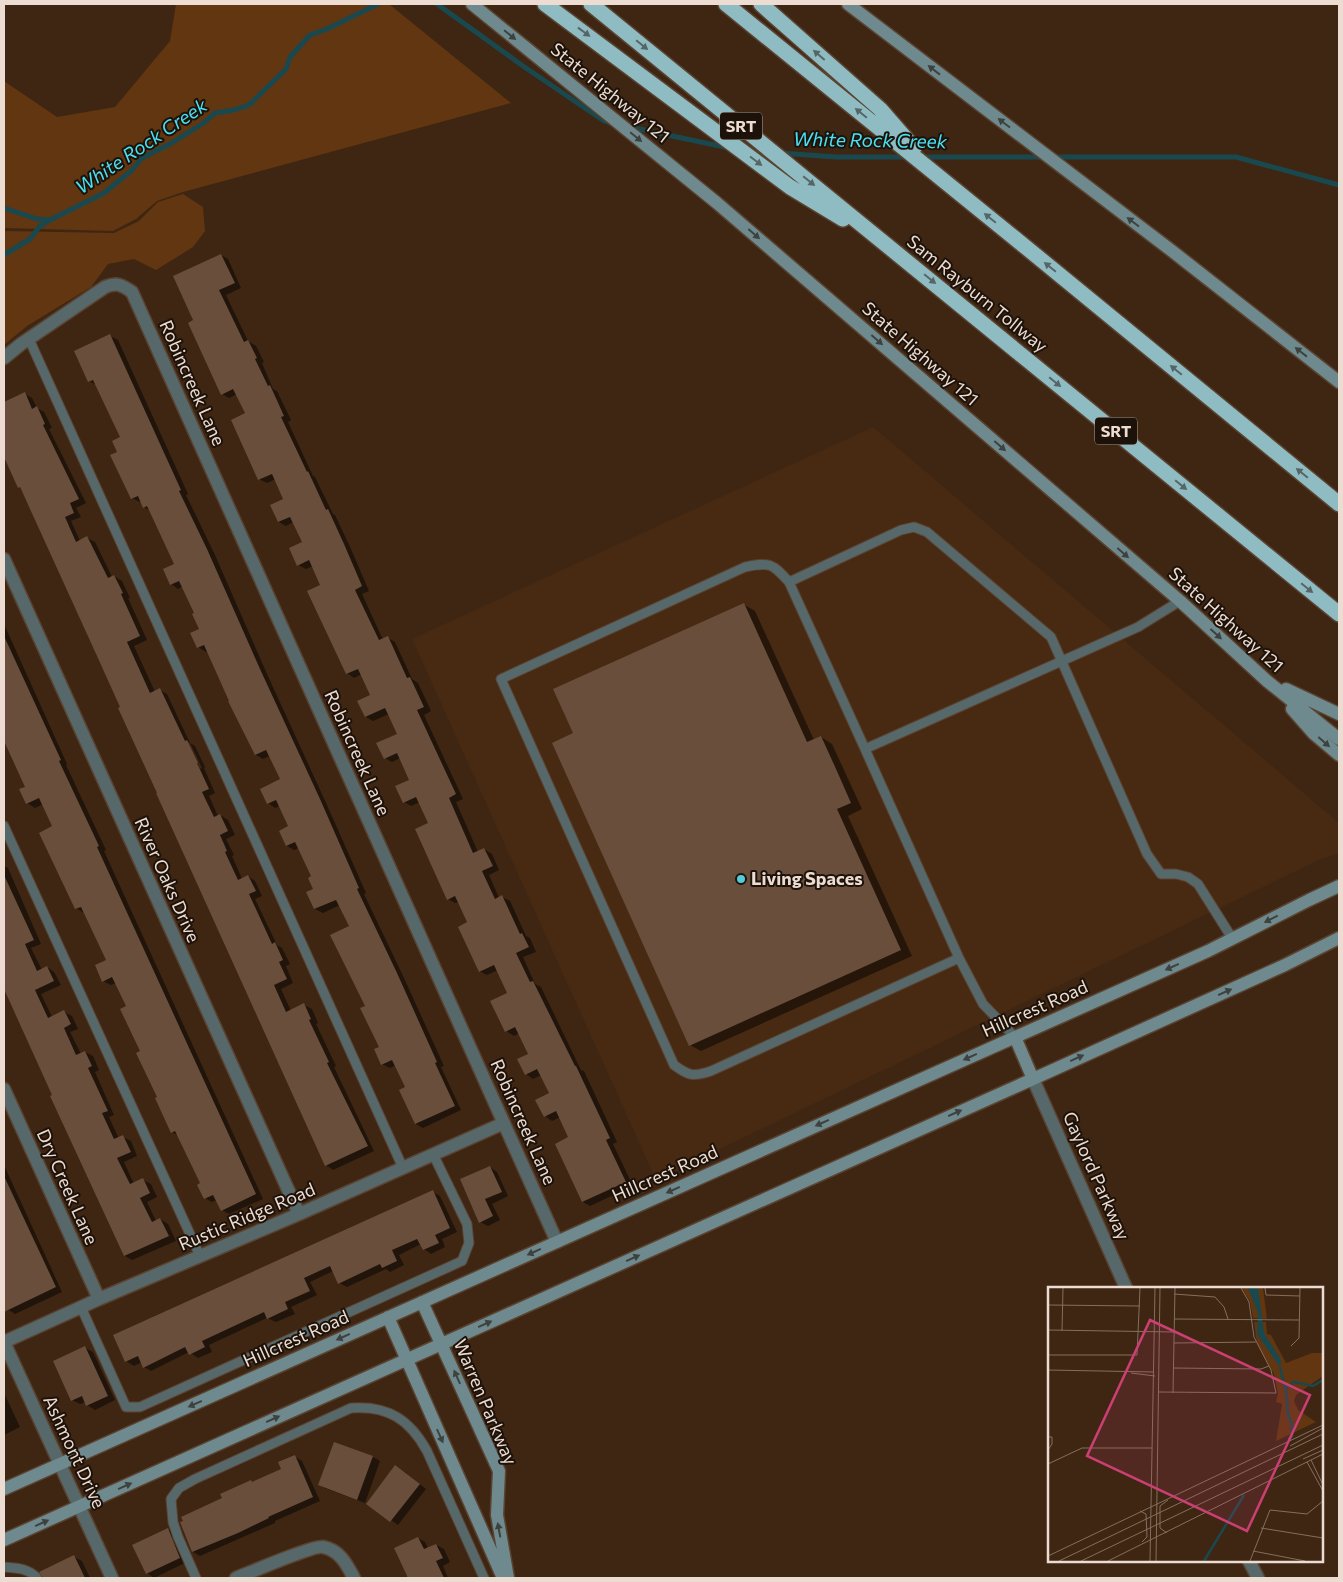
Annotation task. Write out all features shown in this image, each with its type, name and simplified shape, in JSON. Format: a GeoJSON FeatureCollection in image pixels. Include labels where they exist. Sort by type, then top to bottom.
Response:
{"type":"FeatureCollection","features":[{"type":"Feature","properties":{"kind":"highway"},"geometry":{"type":"LineString","coordinates":[[545,4],[790,187],[892,248]]}},
{"type":"Feature","properties":{"kind":"highway","name":"Sam Rayburn Tollway"},"geometry":{"type":"LineString","coordinates":[[591,4],[1339,614]]}},
{"type":"Feature","properties":{"kind":"highway"},"geometry":{"type":"LineString","coordinates":[[726,4],[1339,504]]}},
{"type":"Feature","properties":{"kind":"highway"},"geometry":{"type":"LineString","coordinates":[[761,4],[880,109],[939,177]]}},
{"type":"Feature","properties":{"kind":"main road","name":"State Highway 121"},"geometry":{"type":"LineString","coordinates":[[472,4],[717,202],[1180,601],[1267,681],[1339,739]]}},
{"type":"Feature","properties":{"kind":"main road"},"geometry":{"type":"LineString","coordinates":[[848,4],[1172,251],[1339,382]]}},
{"type":"Feature","properties":{"kind":"main road"},"geometry":{"type":"LineString","coordinates":[[1267,681],[1339,714]]}},
{"type":"Feature","properties":{"kind":"main road"},"geometry":{"type":"LineString","coordinates":[[1267,681],[1314,734],[1339,755]]}},
{"type":"Feature","properties":{"kind":"main road","name":"Hillcrest Road"},"geometry":{"type":"LineString","coordinates":[[4,1489],[1015,1037],[1232,938],[1339,886]]}},
{"type":"Feature","properties":{"kind":"main road"},"geometry":{"type":"LineString","coordinates":[[4,1540],[1033,1079],[1285,965],[1339,938]]}},
{"type":"Feature","properties":{"kind":"main road"},"geometry":{"type":"LineString","coordinates":[[1015,1037],[1033,1079]]}},
{"type":"Feature","properties":{"kind":"main road","name":"Warren Parkway"},"geometry":{"type":"LineString","coordinates":[[422,1302],[500,1471],[497,1515],[508,1578]]}},
{"type":"Feature","properties":{"kind":"main road"},"geometry":{"type":"LineString","coordinates":[[388,1317],[503,1578]]}},
{"type":"Feature","properties":{"kind":"street","name":"Robincreek Lane"},"geometry":{"type":"LineString","coordinates":[[29,339],[105,287],[119,284],[132,292],[557,1242]]}},
{"type":"Feature","properties":{"kind":"street"},"geometry":{"type":"LineString","coordinates":[[4,358],[29,339]]}},
{"type":"Feature","properties":{"kind":"street","name":"River Oaks Drive"},"geometry":{"type":"LineString","coordinates":[[4,559],[299,1214]]}},
{"type":"Feature","properties":{"kind":"street","name":"Gaylord Parkway"},"geometry":{"type":"LineString","coordinates":[[1033,1079],[1126,1287]]}},
{"type":"Feature","properties":{"kind":"street","name":"Dry Creek Lane"},"geometry":{"type":"LineString","coordinates":[[4,1090],[99,1299]]}},
{"type":"Feature","properties":{"kind":"street","name":"Rustic Ridge Road"},"geometry":{"type":"LineString","coordinates":[[4,1342],[99,1299],[299,1214],[504,1122]]}},
{"type":"Feature","properties":{"kind":"street","name":"Ashmont Drive"},"geometry":{"type":"LineString","coordinates":[[4,1342],[112,1578]]}},
{"type":"Feature","properties":{"kind":"street"},"geometry":{"type":"LineString","coordinates":[[236,1578],[320,1546],[336,1552],[344,1559],[354,1578]]}},
{"type":"Feature","properties":{"kind":"street"},"geometry":{"type":"LineString","coordinates":[[1249,1562],[1258,1578]]}},
{"type":"Feature","properties":{"kind":"lane"},"geometry":{"type":"LineString","coordinates":[[29,339],[403,1168]]}},
{"type":"Feature","properties":{"kind":"lane"},"geometry":{"type":"LineString","coordinates":[[789,582],[901,530],[914,527],[927,532],[1051,637],[1147,854],[1161,874],[1176,874],[1188,877],[1198,884],[1232,938]]}},
{"type":"Feature","properties":{"kind":"lane"},"geometry":{"type":"LineString","coordinates":[[959,958],[711,1071],[695,1076],[685,1073],[674,1065],[500,679],[745,567],[764,564],[776,568],[789,582],[959,958],[983,1004],[1015,1037]]}},
{"type":"Feature","properties":{"kind":"lane"},"geometry":{"type":"LineString","coordinates":[[865,749],[1138,627],[1180,601]]}},
{"type":"Feature","properties":{"kind":"lane"},"geometry":{"type":"LineString","coordinates":[[4,826],[200,1256]]}},
{"type":"Feature","properties":{"kind":"lane"},"geometry":{"type":"LineString","coordinates":[[81,1307],[126,1407],[140,1407],[462,1260],[469,1243],[466,1224],[433,1154]]}},
{"type":"Feature","properties":{"kind":"lane"},"geometry":{"type":"LineString","coordinates":[[196,1578],[173,1522],[172,1499],[178,1488],[351,1408],[363,1407],[378,1409],[396,1417],[407,1424],[418,1435],[484,1578]]}},
{"type":"Feature","properties":{"kind":"lane"},"geometry":{"type":"LineString","coordinates":[[4,1567],[22,1568],[37,1578]]}},
{"type":"Feature","properties":{"kind":"shaded area"},"geometry":{"type":"Polygon","coordinates":[[[176,4],[389,4],[511,103],[183,192],[157,201],[136,219],[113,231],[4,228],[4,81],[57,117],[115,107],[170,41],[176,4]]]}},
{"type":"Feature","properties":{"kind":"shaded area"},"geometry":{"type":"Polygon","coordinates":[[[183,194],[203,207],[205,231],[193,247],[156,270],[134,259],[108,264],[91,287],[27,326],[4,345],[4,231],[114,233],[139,221],[158,202],[183,194]]]}},
{"type":"Feature","properties":{"kind":"shaded area"},"geometry":{"type":"Polygon","coordinates":[[[873,427],[1339,823],[1339,853],[1321,859],[656,1180],[412,639],[873,427]]]}},
{"type":"Feature","properties":{"kind":"building"},"geometry":{"type":"Polygon","coordinates":[[[221,254],[235,283],[219,290],[244,342],[248,340],[257,358],[255,359],[268,386],[270,385],[284,416],[281,417],[344,544],[362,586],[355,590],[379,640],[388,636],[407,678],[410,677],[424,707],[417,710],[456,794],[449,798],[473,853],[484,848],[493,866],[482,871],[495,899],[502,895],[520,934],[522,933],[529,947],[516,953],[530,982],[533,981],[610,1138],[606,1140],[626,1182],[582,1202],[555,1144],[568,1137],[556,1111],[544,1117],[535,1100],[549,1093],[537,1069],[525,1075],[517,1059],[528,1054],[515,1027],[505,1032],[490,1001],[507,993],[494,965],[479,972],[458,927],[467,922],[455,896],[447,900],[415,829],[428,823],[416,797],[403,803],[395,786],[409,780],[397,753],[384,759],[376,743],[397,734],[385,708],[365,717],[357,701],[370,695],[358,669],[346,674],[307,591],[320,585],[309,560],[297,566],[289,548],[302,542],[290,517],[278,522],[270,505],[283,499],[272,474],[258,480],[231,420],[245,413],[233,389],[221,395],[188,323],[193,320],[173,276],[221,254]]]}},
{"type":"Feature","properties":{"kind":"building"},"geometry":{"type":"Polygon","coordinates":[[[110,334],[181,490],[179,491],[320,799],[359,888],[357,889],[397,973],[455,1106],[415,1124],[399,1090],[405,1087],[392,1060],[381,1065],[374,1049],[379,1047],[360,1008],[365,1006],[330,935],[349,926],[336,900],[314,909],[306,892],[313,889],[308,878],[311,876],[295,842],[286,846],[279,831],[288,826],[276,800],[267,804],[260,789],[280,779],[266,750],[255,755],[228,701],[204,645],[197,648],[190,633],[199,629],[192,614],[194,613],[179,581],[170,585],[163,569],[174,564],[147,506],[143,508],[138,496],[131,499],[110,455],[117,452],[112,441],[120,437],[93,380],[88,382],[74,351],[110,334]]]}},
{"type":"Feature","properties":{"kind":"building"},"geometry":{"type":"Polygon","coordinates":[[[25,392],[32,409],[37,406],[45,424],[43,425],[79,499],[70,503],[74,513],[65,517],[76,542],[87,536],[108,578],[114,575],[140,636],[127,642],[150,693],[160,688],[185,741],[187,740],[198,763],[209,789],[202,792],[214,817],[220,814],[228,831],[220,835],[227,851],[225,852],[238,880],[248,875],[256,891],[249,894],[272,944],[275,942],[283,960],[279,962],[287,979],[274,985],[286,1012],[304,1003],[311,1019],[309,1020],[329,1062],[327,1063],[368,1146],[325,1166],[118,708],[120,707],[97,656],[20,487],[18,488],[4,457],[4,402],[25,392]]]}},
{"type":"Feature","properties":{"kind":"building","name":"Living Spaces"},"geometry":{"type":"Polygon","coordinates":[[[744,603],[807,742],[821,736],[836,769],[851,803],[837,809],[901,950],[689,1046],[552,743],[573,733],[553,689],[744,603]]]}},
{"type":"Feature","properties":{"kind":"building"},"geometry":{"type":"Polygon","coordinates":[[[4,636],[99,846],[97,847],[256,1194],[221,1211],[213,1195],[204,1199],[197,1185],[200,1183],[175,1131],[171,1133],[155,1098],[157,1097],[136,1053],[140,1051],[120,1009],[126,1006],[112,977],[102,982],[95,965],[106,960],[81,907],[75,909],[39,833],[52,826],[39,798],[26,804],[19,789],[25,787],[4,741],[4,636]]]}},
{"type":"Feature","properties":{"kind":"building"},"geometry":{"type":"Polygon","coordinates":[[[4,875],[34,940],[25,944],[37,971],[47,966],[54,981],[35,990],[48,1018],[64,1010],[71,1024],[64,1028],[76,1055],[85,1051],[92,1066],[88,1068],[108,1111],[102,1113],[114,1139],[123,1135],[131,1152],[117,1158],[130,1184],[143,1178],[150,1193],[140,1198],[152,1222],[160,1218],[169,1236],[124,1256],[50,1096],[52,1095],[4,989],[4,875]]]}},
{"type":"Feature","properties":{"kind":"building"},"geometry":{"type":"Polygon","coordinates":[[[490,1166],[502,1192],[485,1199],[493,1216],[479,1223],[460,1179],[490,1166]]]}},
{"type":"Feature","properties":{"kind":"building"},"geometry":{"type":"Polygon","coordinates":[[[4,1176],[56,1287],[4,1312],[4,1176]]]}},
{"type":"Feature","properties":{"kind":"building"},"geometry":{"type":"Polygon","coordinates":[[[433,1190],[450,1228],[435,1235],[439,1243],[423,1250],[417,1239],[392,1250],[397,1261],[382,1268],[380,1264],[338,1284],[330,1266],[304,1278],[310,1291],[285,1302],[288,1309],[267,1319],[264,1312],[202,1341],[205,1347],[189,1355],[185,1347],[143,1368],[138,1356],[125,1362],[113,1335],[433,1190]]]}},
{"type":"Feature","properties":{"kind":"building"},"geometry":{"type":"Polygon","coordinates":[[[85,1346],[108,1396],[86,1406],[82,1396],[71,1401],[53,1361],[85,1346]]]}},
{"type":"Feature","properties":{"kind":"building"},"geometry":{"type":"Polygon","coordinates":[[[334,1442],[373,1456],[357,1500],[318,1485],[334,1442]]]}},
{"type":"Feature","properties":{"kind":"building"},"geometry":{"type":"Polygon","coordinates":[[[295,1455],[313,1497],[238,1533],[192,1552],[180,1522],[183,1521],[181,1517],[222,1498],[220,1494],[281,1469],[278,1462],[295,1455]]]}},
{"type":"Feature","properties":{"kind":"building"},"geometry":{"type":"Polygon","coordinates":[[[395,1465],[420,1484],[390,1522],[366,1504],[395,1465]]]}},
{"type":"Feature","properties":{"kind":"building"},"geometry":{"type":"Polygon","coordinates":[[[168,1528],[180,1558],[146,1574],[132,1545],[168,1528]]]}},
{"type":"Feature","properties":{"kind":"building"},"geometry":{"type":"Polygon","coordinates":[[[418,1537],[424,1549],[436,1544],[443,1558],[436,1561],[444,1578],[408,1578],[394,1548],[418,1537]]]}},
{"type":"Feature","properties":{"kind":"building"},"geometry":{"type":"Polygon","coordinates":[[[74,1555],[85,1578],[43,1578],[39,1572],[74,1555]]]}},
{"type":"Feature","properties":{"kind":"waterway","name":"White Rock Creek"},"geometry":{"type":"LineString","coordinates":[[4,208],[37,219],[50,220],[104,193],[131,171],[142,158],[170,144],[205,122],[215,113],[249,105],[286,69],[290,57],[310,35],[327,29],[378,4]]}},
{"type":"Feature","properties":{"kind":"waterway","name":"White Rock Creek"},"geometry":{"type":"LineString","coordinates":[[437,4],[523,66],[604,121],[612,123]]}},
{"type":"Feature","properties":{"kind":"waterway","name":"White Rock Creek"},"geometry":{"type":"LineString","coordinates":[[630,127],[729,148]]}},
{"type":"Feature","properties":{"kind":"waterway","name":"White Rock Creek"},"geometry":{"type":"LineString","coordinates":[[780,153],[836,157],[909,157]]}},
{"type":"Feature","properties":{"kind":"waterway","name":"White Rock Creek"},"geometry":{"type":"LineString","coordinates":[[920,157],[1044,157]]}},
{"type":"Feature","properties":{"kind":"waterway","name":"White Rock Creek"},"geometry":{"type":"LineString","coordinates":[[1052,157],[1236,157],[1339,185]]}},
{"type":"Feature","properties":{"kind":"waterway"},"geometry":{"type":"LineString","coordinates":[[4,255],[30,239],[40,226],[50,220]]}},
{"type":"Feature","properties":{"kind":"place","name":"Living Spaces"},"geometry":{"type":"Point","coordinates":[741,879]}}]}
